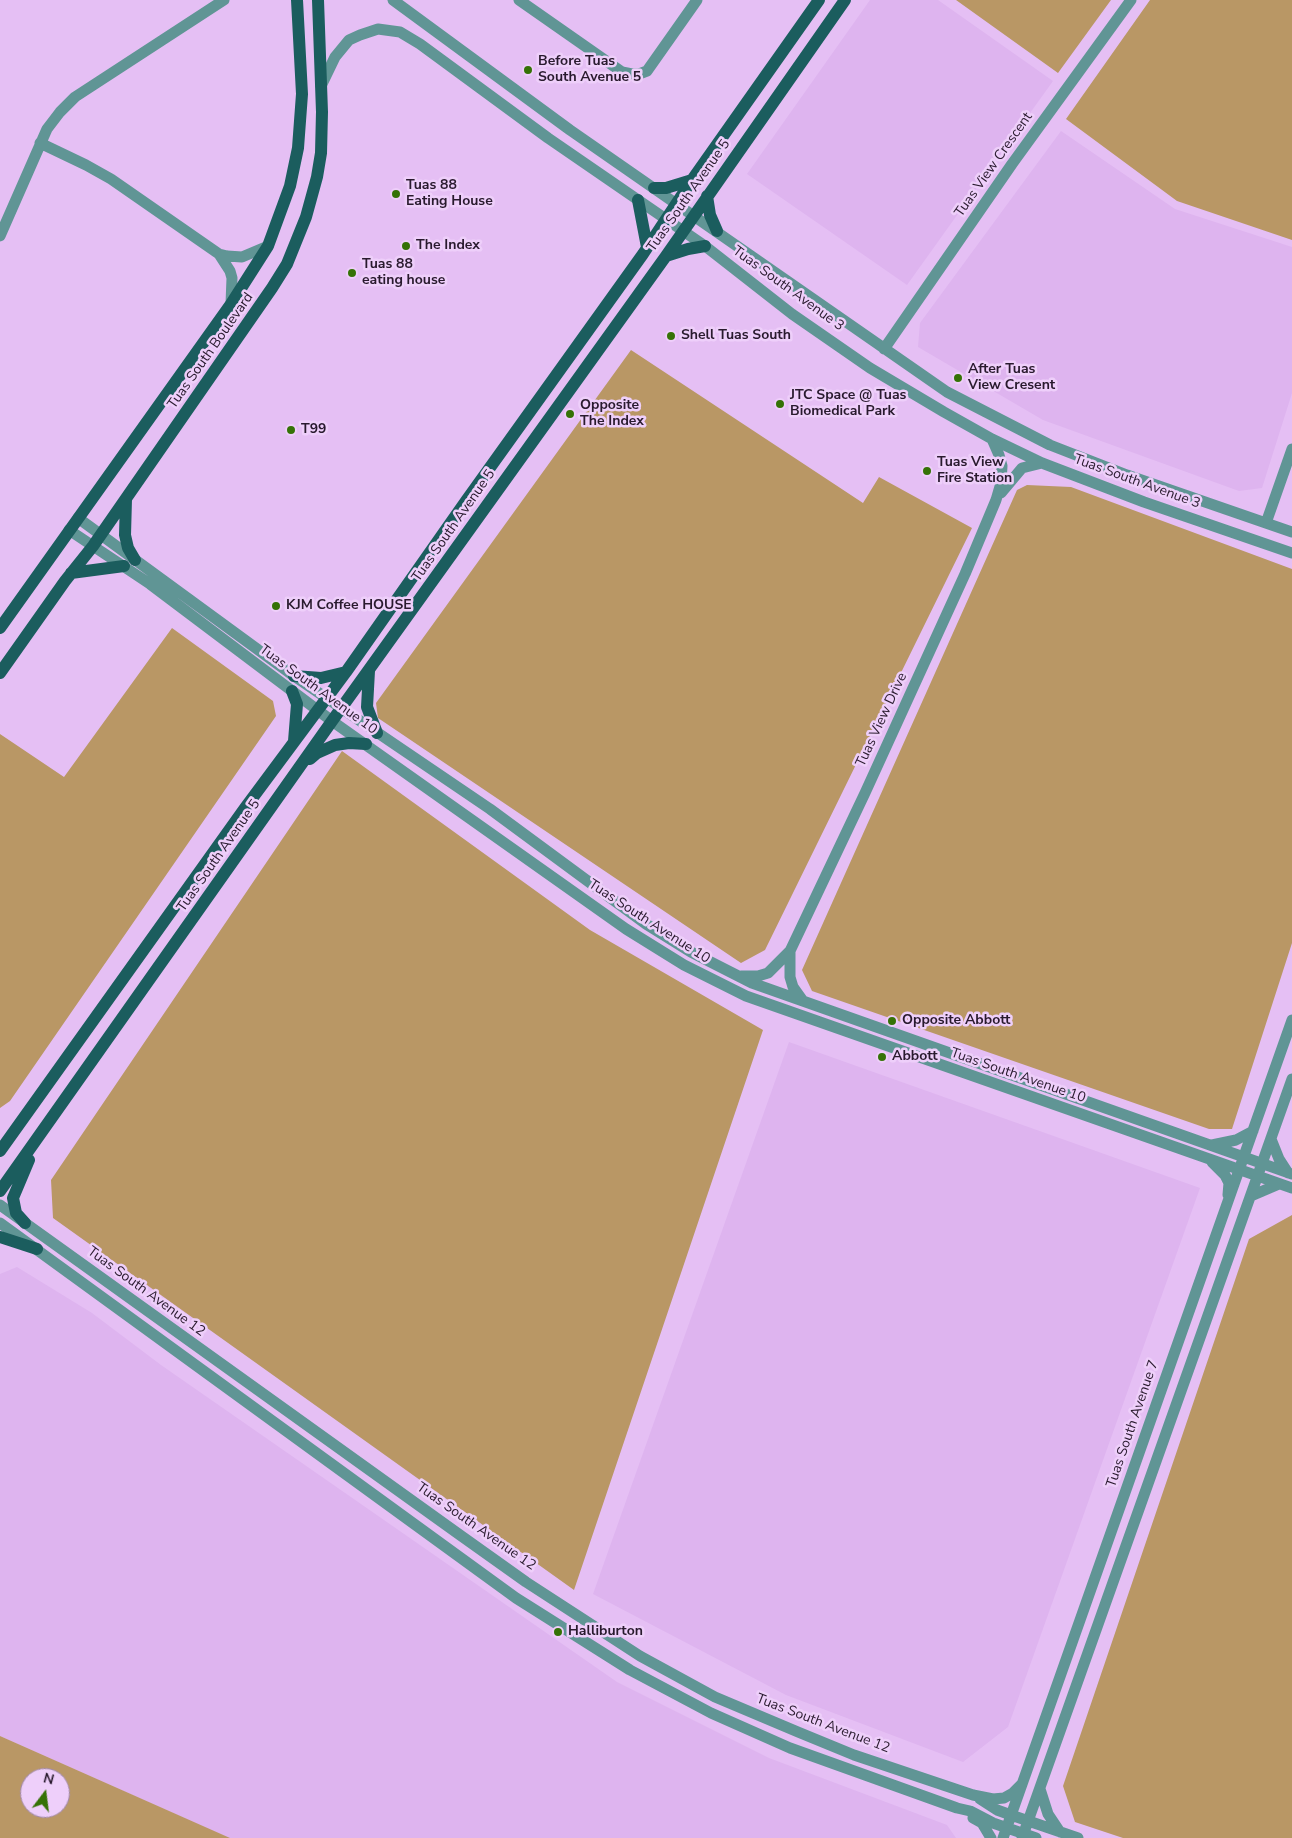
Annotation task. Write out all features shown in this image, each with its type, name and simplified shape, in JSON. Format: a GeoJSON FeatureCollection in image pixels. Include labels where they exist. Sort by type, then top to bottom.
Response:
{"type":"FeatureCollection","features":[{"type":"Feature","properties":{"kind":"main road","name":"Tuas South Boulevard"},"geometry":{"type":"LineString","coordinates":[[0,673],[126,499],[287,264],[306,217],[317,177],[321,153],[318,0]]}},
{"type":"Feature","properties":{"kind":"main road","name":"Tuas South Avenue 5"},"geometry":{"type":"LineString","coordinates":[[0,1151],[317,709],[346,672],[647,247],[819,0]]}},
{"type":"Feature","properties":{"kind":"main road","name":"Tuas South Avenue 5"},"geometry":{"type":"LineString","coordinates":[[0,1191],[332,721],[666,256],[845,0]]}},
{"type":"Feature","properties":{"kind":"main road","name":"Tuas South Boulevard"},"geometry":{"type":"LineString","coordinates":[[0,628],[231,304],[268,246],[290,186],[298,148],[302,94],[296,1]]}},
{"type":"Feature","properties":{"kind":"main road"},"geometry":{"type":"LineString","coordinates":[[654,188],[670,187],[692,180]]}},
{"type":"Feature","properties":{"kind":"main road"},"geometry":{"type":"LineString","coordinates":[[707,196],[710,215],[717,231]]}},
{"type":"Feature","properties":{"kind":"main road"},"geometry":{"type":"LineString","coordinates":[[638,200],[647,247]]}},
{"type":"Feature","properties":{"kind":"main road"},"geometry":{"type":"LineString","coordinates":[[666,256],[688,248],[705,246]]}},
{"type":"Feature","properties":{"kind":"main road"},"geometry":{"type":"LineString","coordinates":[[126,499],[125,535],[128,548],[136,560]]}},
{"type":"Feature","properties":{"kind":"main road"},"geometry":{"type":"LineString","coordinates":[[71,573],[124,566]]}},
{"type":"Feature","properties":{"kind":"main road"},"geometry":{"type":"LineString","coordinates":[[369,671],[367,708],[376,733]]}},
{"type":"Feature","properties":{"kind":"main road"},"geometry":{"type":"LineString","coordinates":[[294,676],[321,678],[346,672]]}},
{"type":"Feature","properties":{"kind":"main road"},"geometry":{"type":"LineString","coordinates":[[292,691],[297,706],[294,741]]}},
{"type":"Feature","properties":{"kind":"main road"},"geometry":{"type":"LineString","coordinates":[[301,766],[318,753],[335,745],[349,743],[366,744]]}},
{"type":"Feature","properties":{"kind":"main road"},"geometry":{"type":"LineString","coordinates":[[25,1223],[16,1213],[13,1198],[38,1139]]}},
{"type":"Feature","properties":{"kind":"main road"},"geometry":{"type":"LineString","coordinates":[[0,1237],[37,1250]]}},
{"type":"Feature","properties":{"kind":"street"},"geometry":{"type":"LineString","coordinates":[[0,236],[40,143],[53,120],[75,97],[224,0]]}},
{"type":"Feature","properties":{"kind":"street","name":"Tuas South Avenue 3"},"geometry":{"type":"LineString","coordinates":[[394,0],[570,130],[677,202],[947,392],[1050,445],[1127,475],[1292,532]]}},
{"type":"Feature","properties":{"kind":"street"},"geometry":{"type":"LineString","coordinates":[[520,0],[622,72],[639,74],[647,71],[697,0]]}},
{"type":"Feature","properties":{"kind":"street","name":"Tuas View Crescent"},"geometry":{"type":"LineString","coordinates":[[884,349],[1012,164],[1131,0]]}},
{"type":"Feature","properties":{"kind":"street","name":"Tuas South Avenue 3"},"geometry":{"type":"LineString","coordinates":[[320,88],[335,57],[349,40],[378,29],[400,32],[420,44],[548,138],[705,246],[792,314],[870,368],[944,412],[1042,463],[1144,502],[1292,553]]}},
{"type":"Feature","properties":{"kind":"street"},"geometry":{"type":"LineString","coordinates":[[40,143],[111,179],[219,254],[232,278],[231,304]]}},
{"type":"Feature","properties":{"kind":"street"},"geometry":{"type":"LineString","coordinates":[[219,254],[242,257],[268,246]]}},
{"type":"Feature","properties":{"kind":"street"},"geometry":{"type":"LineString","coordinates":[[944,412],[949,400],[947,392]]}},
{"type":"Feature","properties":{"kind":"street","name":"Tuas View Drive"},"geometry":{"type":"LineString","coordinates":[[738,976],[758,976],[768,973],[790,951],[965,574],[996,500],[1001,483],[1002,466],[992,438]]}},
{"type":"Feature","properties":{"kind":"street"},"geometry":{"type":"LineString","coordinates":[[1266,523],[1292,449]]}},
{"type":"Feature","properties":{"kind":"street","name":"Tuas View Drive"},"geometry":{"type":"LineString","coordinates":[[996,500],[1006,485],[1022,468],[1042,463]]}},
{"type":"Feature","properties":{"kind":"street","name":"Tuas South Avenue 10"},"geometry":{"type":"LineString","coordinates":[[78,518],[294,676],[490,809],[646,924],[691,952],[752,983],[1290,1173]]}},
{"type":"Feature","properties":{"kind":"street","name":"Tuas South Avenue 10"},"geometry":{"type":"LineString","coordinates":[[69,530],[124,566],[332,721],[626,928],[684,965],[746,996],[1292,1188]]}},
{"type":"Feature","properties":{"kind":"street","name":"Tuas View Drive"},"geometry":{"type":"LineString","coordinates":[[790,951],[790,977],[803,1001]]}},
{"type":"Feature","properties":{"kind":"street","name":"Tuas South Avenue 7"},"geometry":{"type":"LineString","coordinates":[[1005,1833],[1292,1020]]}},
{"type":"Feature","properties":{"kind":"street"},"geometry":{"type":"LineString","coordinates":[[1023,1836],[1292,1079]]}},
{"type":"Feature","properties":{"kind":"street"},"geometry":{"type":"LineString","coordinates":[[1210,1145],[1236,1140],[1253,1131]]}},
{"type":"Feature","properties":{"kind":"street"},"geometry":{"type":"LineString","coordinates":[[1271,1139],[1279,1159],[1290,1173]]}},
{"type":"Feature","properties":{"kind":"street"},"geometry":{"type":"LineString","coordinates":[[1208,1158],[1216,1164],[1229,1183],[1227,1204]]}},
{"type":"Feature","properties":{"kind":"street"},"geometry":{"type":"LineString","coordinates":[[1251,1196],[1280,1184]]}},
{"type":"Feature","properties":{"kind":"street","name":"Tuas South Avenue 12"},"geometry":{"type":"LineString","coordinates":[[0,1205],[504,1566],[640,1656],[715,1697],[798,1732],[854,1755],[975,1796],[997,1810],[1011,1816],[1078,1838]]}},
{"type":"Feature","properties":{"kind":"street"},"geometry":{"type":"LineString","coordinates":[[0,1223],[502,1588],[630,1670],[711,1712],[790,1748],[970,1811],[993,1823],[1005,1833],[1036,1838]]}},
{"type":"Feature","properties":{"kind":"street"},"geometry":{"type":"LineString","coordinates":[[970,1811],[975,1808],[975,1796],[993,1799],[1004,1798],[1013,1793],[1022,1784]]}},
{"type":"Feature","properties":{"kind":"street"},"geometry":{"type":"LineString","coordinates":[[1040,1789],[1048,1814],[1060,1832]]}},
{"type":"Feature","properties":{"kind":"street"},"geometry":{"type":"LineString","coordinates":[[957,1808],[982,1823],[991,1838]]}},
{"type":"Feature","properties":{"kind":"shaded area"},"geometry":{"type":"Polygon","coordinates":[[[870,0],[938,0],[1053,81],[907,285],[747,174],[870,0]]]}},
{"type":"Feature","properties":{"kind":"shaded area"},"geometry":{"type":"Polygon","coordinates":[[[956,0],[1111,0],[1058,73],[956,0]]]}},
{"type":"Feature","properties":{"kind":"shaded area"},"geometry":{"type":"Polygon","coordinates":[[[1150,0],[1292,0],[1292,240],[1177,201],[1066,119],[1150,0]]]}},
{"type":"Feature","properties":{"kind":"shaded area"},"geometry":{"type":"Polygon","coordinates":[[[1061,131],[1175,209],[1292,247],[1292,393],[1262,488],[1239,491],[1043,420],[918,347],[920,323],[1061,131]]]}},
{"type":"Feature","properties":{"kind":"shaded area"},"geometry":{"type":"Polygon","coordinates":[[[631,350],[863,503],[879,477],[972,528],[765,950],[741,963],[378,718],[376,703],[631,350]]]}},
{"type":"Feature","properties":{"kind":"shaded area"},"geometry":{"type":"Polygon","coordinates":[[[1027,485],[1071,487],[1292,569],[1292,943],[1232,1129],[1209,1129],[812,991],[802,970],[1017,490],[1027,485]]]}},
{"type":"Feature","properties":{"kind":"shaded area"},"geometry":{"type":"Polygon","coordinates":[[[172,628],[273,701],[276,716],[10,1101],[0,1108],[0,734],[64,777],[172,628]]]}},
{"type":"Feature","properties":{"kind":"shaded area"},"geometry":{"type":"Polygon","coordinates":[[[342,751],[590,930],[763,1030],[574,1590],[53,1218],[51,1180],[342,751]]]}},
{"type":"Feature","properties":{"kind":"shaded area"},"geometry":{"type":"Polygon","coordinates":[[[789,1042],[1200,1188],[1008,1727],[963,1762],[786,1695],[593,1594],[789,1042]]]}},
{"type":"Feature","properties":{"kind":"shaded area"},"geometry":{"type":"Polygon","coordinates":[[[1292,1215],[1292,1838],[1123,1838],[1075,1822],[1063,1786],[1249,1239],[1292,1215]]]}},
{"type":"Feature","properties":{"kind":"shaded area","name":"Halliburton"},"geometry":{"type":"Polygon","coordinates":[[[17,1267],[92,1313],[161,1365],[617,1682],[769,1758],[947,1825],[956,1838],[229,1838],[0,1736],[0,1274],[17,1267]]]}},
{"type":"Feature","properties":{"kind":"shaded area"},"geometry":{"type":"Polygon","coordinates":[[[0,1736],[230,1838],[0,1838],[0,1736]]]}},
{"type":"Feature","properties":{"kind":"place","name":"Before Tuas South Avenue 5"},"geometry":{"type":"Point","coordinates":[528,70]}},
{"type":"Feature","properties":{"kind":"place","name":"Tuas 88 Eating House"},"geometry":{"type":"Point","coordinates":[396,194]}},
{"type":"Feature","properties":{"kind":"place","name":"The Index"},"geometry":{"type":"Point","coordinates":[406,246]}},
{"type":"Feature","properties":{"kind":"place","name":"Tuas 88 eating house"},"geometry":{"type":"Point","coordinates":[352,273]}},
{"type":"Feature","properties":{"kind":"place","name":"Shell Tuas South"},"geometry":{"type":"Point","coordinates":[671,336]}},
{"type":"Feature","properties":{"kind":"place","name":"After Tuas View Cresent"},"geometry":{"type":"Point","coordinates":[958,378]}},
{"type":"Feature","properties":{"kind":"place","name":"JTC Space @ Tuas Biomedical Park"},"geometry":{"type":"Point","coordinates":[780,404]}},
{"type":"Feature","properties":{"kind":"place","name":"Opposite The Index"},"geometry":{"type":"Point","coordinates":[570,414]}},
{"type":"Feature","properties":{"kind":"place","name":"T99"},"geometry":{"type":"Point","coordinates":[291,430]}},
{"type":"Feature","properties":{"kind":"place","name":"Tuas View Fire Station"},"geometry":{"type":"Point","coordinates":[927,471]}},
{"type":"Feature","properties":{"kind":"place","name":"KJM Coffee HOUSE"},"geometry":{"type":"Point","coordinates":[276,606]}},
{"type":"Feature","properties":{"kind":"place","name":"Opposite Abbott"},"geometry":{"type":"Point","coordinates":[892,1021]}},
{"type":"Feature","properties":{"kind":"place","name":"Abbott"},"geometry":{"type":"Point","coordinates":[882,1057]}},
{"type":"Feature","properties":{"kind":"place","name":"Halliburton"},"geometry":{"type":"Point","coordinates":[558,1632]}}]}
